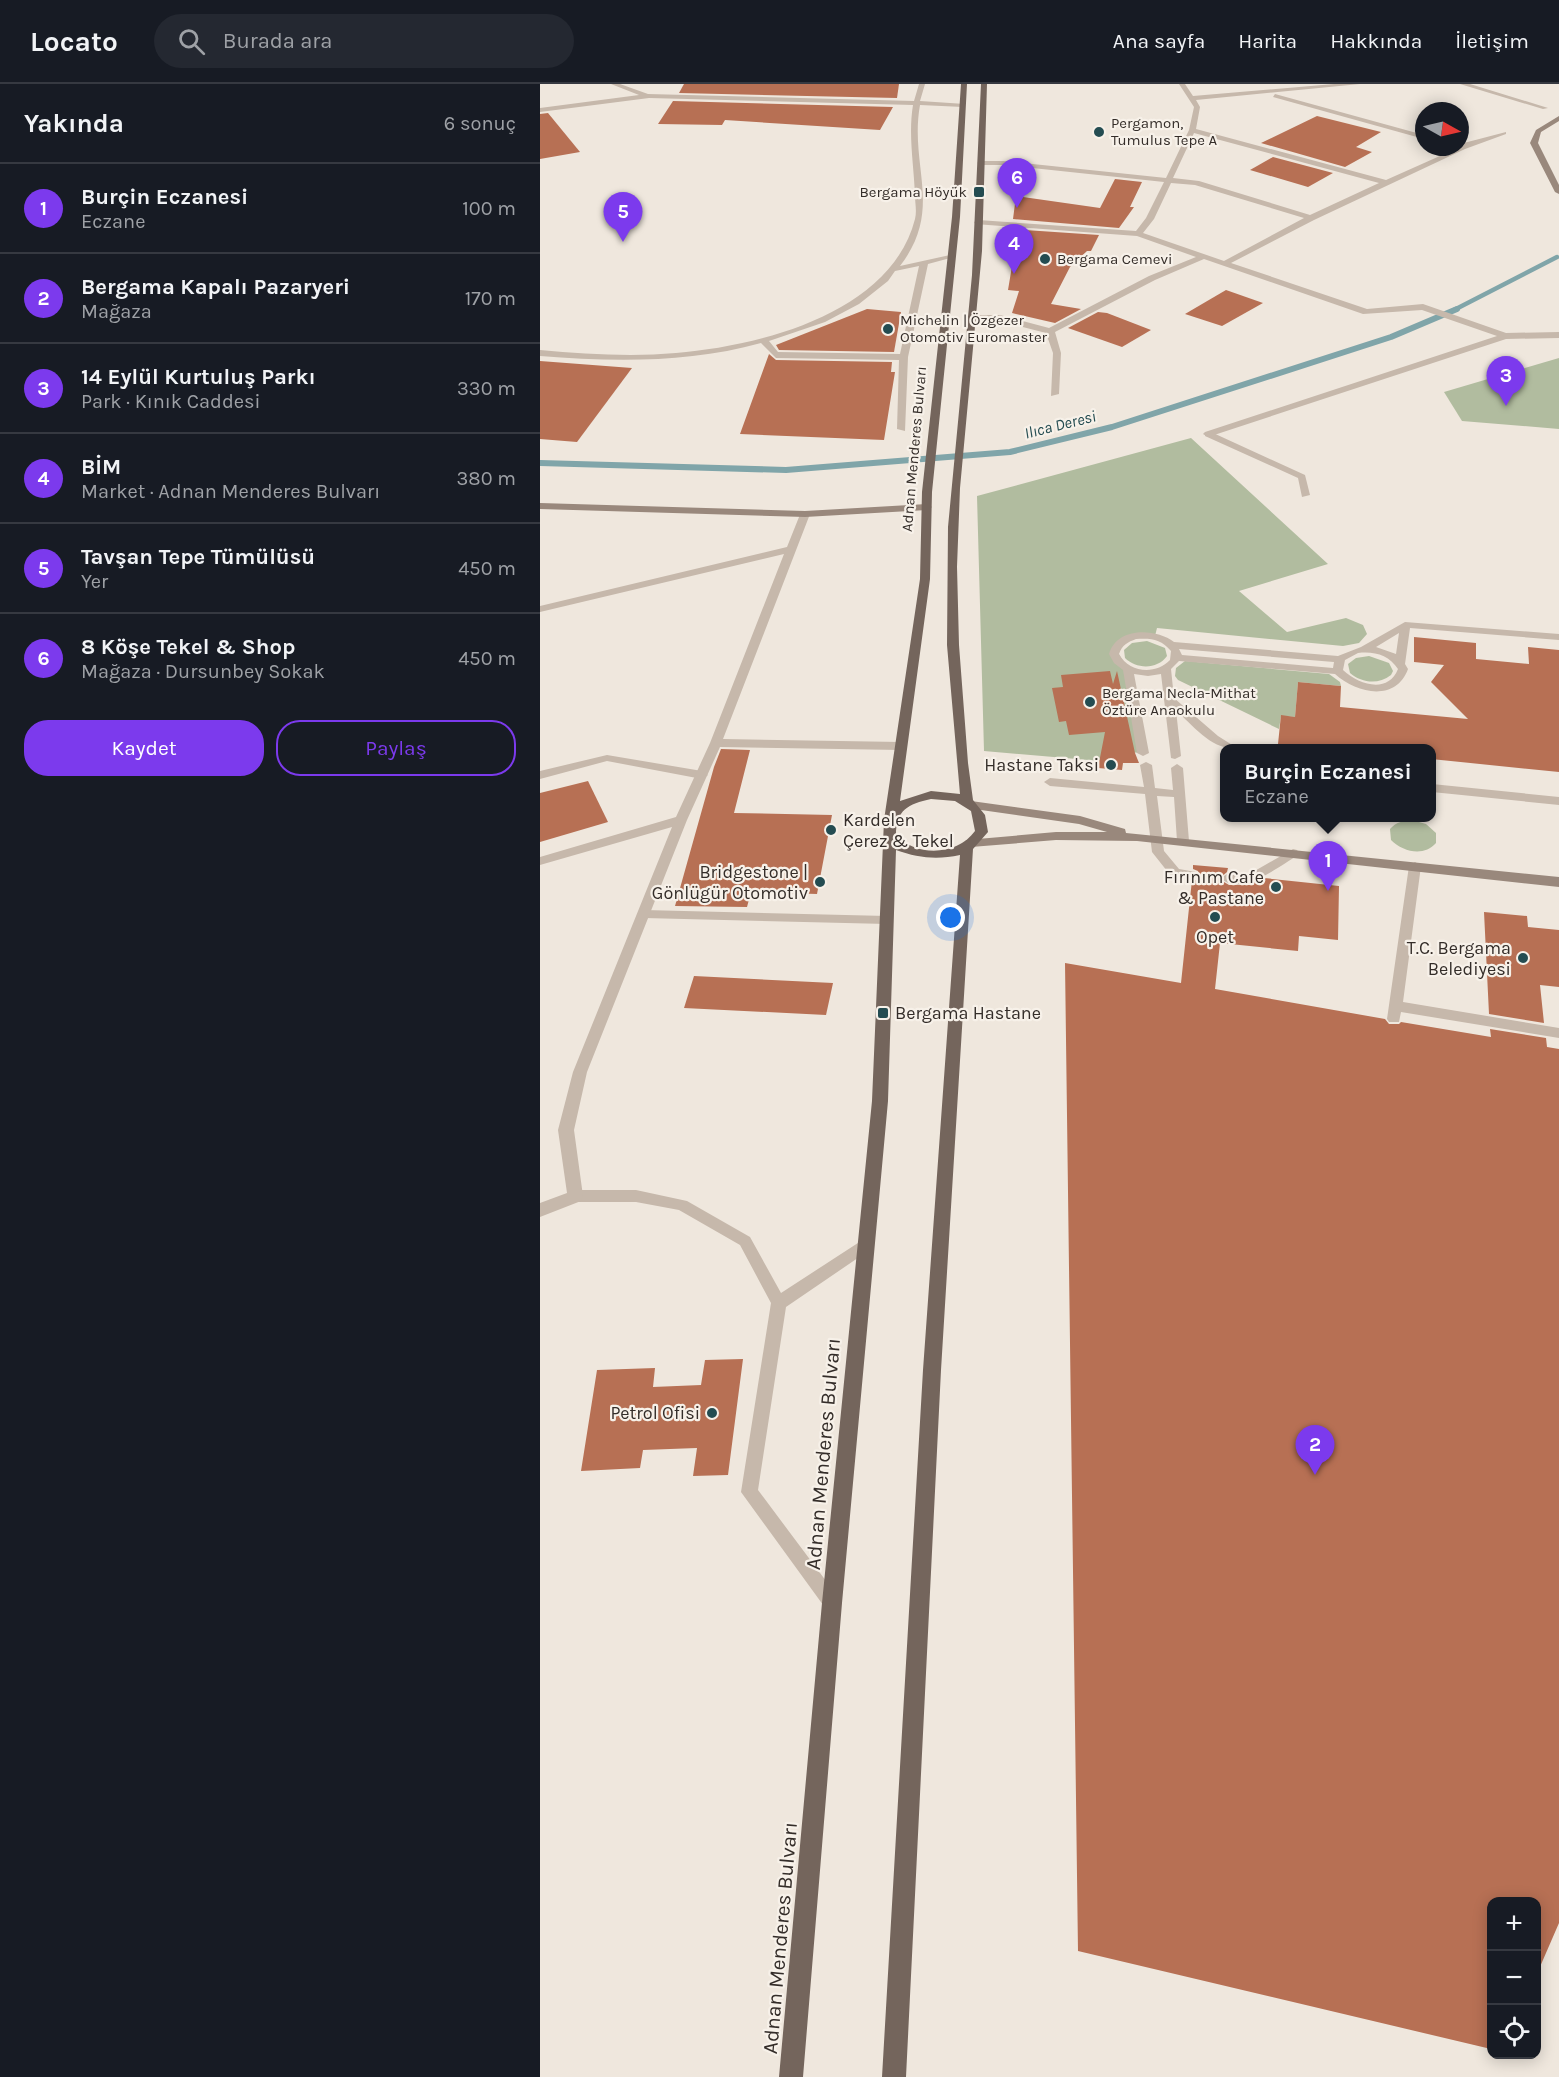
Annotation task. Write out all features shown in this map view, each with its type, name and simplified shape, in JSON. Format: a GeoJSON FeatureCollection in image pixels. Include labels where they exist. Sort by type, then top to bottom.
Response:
{"type":"FeatureCollection","features":[{"type":"Feature","properties":{"kind":"main road","name":"Adnan Menderes Bulvarı"},"geometry":{"type":"LineString","coordinates":[[892,815],[925,579],[927,492],[956,217],[964,84]]}},
{"type":"Feature","properties":{"kind":"main road"},"geometry":{"type":"LineString","coordinates":[[894,2077],[931,1382],[969,845],[977,837],[982,824],[981,817],[969,803],[960,751],[952,627],[955,489],[972,317],[984,84]]}},
{"type":"Feature","properties":{"kind":"main road"},"geometry":{"type":"LineString","coordinates":[[1559,118],[1538,131],[1534,143],[1559,192]]}},
{"type":"Feature","properties":{"kind":"main road"},"geometry":{"type":"LineString","coordinates":[[540,506],[805,514],[927,507]]}},
{"type":"Feature","properties":{"kind":"main road"},"geometry":{"type":"LineString","coordinates":[[1137,837],[1080,820],[969,803],[944,795],[919,797],[898,808],[892,815],[889,825],[890,835],[902,847],[922,855],[946,854],[969,845],[1056,836],[1137,837],[1559,882]]}},
{"type":"Feature","properties":{"kind":"main road","name":"Adnan Menderes Bulvarı"},"geometry":{"type":"LineString","coordinates":[[791,2077],[832,1603],[880,1101],[890,835]]}},
{"type":"Feature","properties":{"kind":"street"},"geometry":{"type":"LineString","coordinates":[[614,84],[641,91],[649,96]]}},
{"type":"Feature","properties":{"kind":"street"},"geometry":{"type":"LineString","coordinates":[[540,353],[568,356],[676,356],[763,340],[837,315],[878,287],[896,269],[906,252],[919,219],[920,175],[914,138],[914,104],[922,84]]}},
{"type":"Feature","properties":{"kind":"street"},"geometry":{"type":"LineString","coordinates":[[1138,234],[1150,219],[1192,130],[1197,107],[1182,84]]}},
{"type":"Feature","properties":{"kind":"street"},"geometry":{"type":"LineString","coordinates":[[1193,98],[1357,84]]}},
{"type":"Feature","properties":{"kind":"street"},"geometry":{"type":"LineString","coordinates":[[1463,84],[1545,108]]}},
{"type":"Feature","properties":{"kind":"street"},"geometry":{"type":"LineString","coordinates":[[1266,93],[1415,134]]}},
{"type":"Feature","properties":{"kind":"street"},"geometry":{"type":"LineString","coordinates":[[540,110],[649,96],[963,105]]}},
{"type":"Feature","properties":{"kind":"street"},"geometry":{"type":"LineString","coordinates":[[1192,130],[1388,183]]}},
{"type":"Feature","properties":{"kind":"street"},"geometry":{"type":"LineString","coordinates":[[1469,144],[1504,133]]}},
{"type":"Feature","properties":{"kind":"street"},"geometry":{"type":"LineString","coordinates":[[1225,263],[1311,218],[1443,156]]}},
{"type":"Feature","properties":{"kind":"street"},"geometry":{"type":"LineString","coordinates":[[981,163],[1168,178],[1196,183],[1311,218]]}},
{"type":"Feature","properties":{"kind":"street"},"geometry":{"type":"LineString","coordinates":[[978,222],[1138,234],[1366,312],[1423,307],[1505,336]]}},
{"type":"Feature","properties":{"kind":"street"},"geometry":{"type":"LineString","coordinates":[[972,317],[1000,318],[1050,330],[1152,278],[1205,256]]}},
{"type":"Feature","properties":{"kind":"street"},"geometry":{"type":"LineString","coordinates":[[896,269],[950,257]]}},
{"type":"Feature","properties":{"kind":"street"},"geometry":{"type":"LineString","coordinates":[[902,429],[904,357],[924,264]]}},
{"type":"Feature","properties":{"kind":"street"},"geometry":{"type":"LineString","coordinates":[[1050,330],[1057,353],[1054,394]]}},
{"type":"Feature","properties":{"kind":"street"},"geometry":{"type":"LineString","coordinates":[[1208,434],[1505,336],[1559,335]]}},
{"type":"Feature","properties":{"kind":"street"},"geometry":{"type":"LineString","coordinates":[[763,340],[776,355],[904,357]]}},
{"type":"Feature","properties":{"kind":"street"},"geometry":{"type":"LineString","coordinates":[[540,1210],[575,1196],[566,1130],[580,1072],[681,820],[716,743],[805,514]]}},
{"type":"Feature","properties":{"kind":"street"},"geometry":{"type":"LineString","coordinates":[[540,609],[790,549]]}},
{"type":"Feature","properties":{"kind":"street"},"geometry":{"type":"LineString","coordinates":[[716,743],[901,746]]}},
{"type":"Feature","properties":{"kind":"street"},"geometry":{"type":"LineString","coordinates":[[540,861],[681,820]]}},
{"type":"Feature","properties":{"kind":"lane"},"geometry":{"type":"LineString","coordinates":[[1208,434],[1302,477],[1305,495]]}},
{"type":"Feature","properties":{"kind":"lane"},"geometry":{"type":"LineString","coordinates":[[1400,663],[1405,625]]}},
{"type":"Feature","properties":{"kind":"lane"},"geometry":{"type":"LineString","coordinates":[[1365,649],[1386,653],[1400,663],[1403,669],[1398,681],[1383,687],[1362,686],[1352,683],[1338,671],[1177,658],[1166,668],[1147,672],[1128,669],[1121,665],[1114,654],[1115,648],[1126,639],[1136,636],[1155,636],[1173,645],[1340,659],[1354,651],[1365,649],[1405,625],[1559,637]]}},
{"type":"Feature","properties":{"kind":"lane"},"geometry":{"type":"LineString","coordinates":[[1173,645],[1177,658]]}},
{"type":"Feature","properties":{"kind":"lane"},"geometry":{"type":"LineString","coordinates":[[1338,671],[1340,659]]}},
{"type":"Feature","properties":{"kind":"lane"},"geometry":{"type":"LineString","coordinates":[[1166,668],[1183,842]]}},
{"type":"Feature","properties":{"kind":"lane"},"geometry":{"type":"LineString","coordinates":[[1128,669],[1158,839],[1158,852],[1175,873],[1192,875]]}},
{"type":"Feature","properties":{"kind":"lane"},"geometry":{"type":"LineString","coordinates":[[1169,699],[1214,738],[1225,744]]}},
{"type":"Feature","properties":{"kind":"lane"},"geometry":{"type":"LineString","coordinates":[[540,776],[607,758],[702,775]]}},
{"type":"Feature","properties":{"kind":"lane"},"geometry":{"type":"LineString","coordinates":[[1050,782],[1179,794]]}},
{"type":"Feature","properties":{"kind":"lane"},"geometry":{"type":"LineString","coordinates":[[1436,789],[1559,801]]}},
{"type":"Feature","properties":{"kind":"lane"},"geometry":{"type":"LineString","coordinates":[[1227,878],[1248,880],[1293,853]]}},
{"type":"Feature","properties":{"kind":"lane"},"geometry":{"type":"LineString","coordinates":[[1415,866],[1395,1012],[1559,1034]]}},
{"type":"Feature","properties":{"kind":"lane"},"geometry":{"type":"LineString","coordinates":[[644,914],[887,920]]}},
{"type":"Feature","properties":{"kind":"lane"},"geometry":{"type":"LineString","coordinates":[[575,1196],[636,1196],[682,1204],[745,1241],[779,1303],[749,1492],[832,1603]]}},
{"type":"Feature","properties":{"kind":"lane"},"geometry":{"type":"LineString","coordinates":[[779,1303],[866,1245]]}},
{"type":"Feature","properties":{"kind":"green space"},"geometry":{"type":"Polygon","coordinates":[[[1559,358],[1559,429],[1462,421],[1444,392],[1559,358]]]}},
{"type":"Feature","properties":{"kind":"green space"},"geometry":{"type":"Polygon","coordinates":[[[1191,438],[1328,564],[1239,591],[1287,632],[1346,618],[1363,625],[1367,634],[1359,643],[1343,646],[1157,628],[1155,636],[1136,636],[1115,648],[1128,669],[1143,753],[1126,752],[1100,761],[984,751],[977,496],[1191,438]]]}},
{"type":"Feature","properties":{"kind":"green space"},"geometry":{"type":"Polygon","coordinates":[[[1147,641],[1165,648],[1167,656],[1163,661],[1152,666],[1140,666],[1125,658],[1124,650],[1132,643],[1147,641]]]}},
{"type":"Feature","properties":{"kind":"green space"},"geometry":{"type":"Polygon","coordinates":[[[1369,656],[1389,663],[1393,671],[1391,675],[1370,682],[1350,673],[1348,664],[1356,658],[1369,656]]]}},
{"type":"Feature","properties":{"kind":"green space"},"geometry":{"type":"Polygon","coordinates":[[[1185,661],[1329,674],[1340,682],[1341,686],[1298,682],[1295,717],[1281,716],[1279,729],[1178,680],[1175,676],[1176,668],[1185,661]]]}},
{"type":"Feature","properties":{"kind":"green space"},"geometry":{"type":"Polygon","coordinates":[[[1400,822],[1426,824],[1436,833],[1436,843],[1420,851],[1401,848],[1391,840],[1390,829],[1400,822]]]}},
{"type":"Feature","properties":{"kind":"building"},"geometry":{"type":"Polygon","coordinates":[[[684,84],[899,84],[897,98],[679,93],[684,84]]]}},
{"type":"Feature","properties":{"kind":"building"},"geometry":{"type":"Polygon","coordinates":[[[673,101],[893,107],[880,130],[725,120],[722,125],[658,124],[673,101]]]}},
{"type":"Feature","properties":{"kind":"building"},"geometry":{"type":"Polygon","coordinates":[[[548,113],[580,152],[540,159],[540,114],[548,113]]]}},
{"type":"Feature","properties":{"kind":"building"},"geometry":{"type":"Polygon","coordinates":[[[1317,116],[1381,132],[1356,147],[1372,152],[1345,167],[1261,143],[1317,116]]]}},
{"type":"Feature","properties":{"kind":"building"},"geometry":{"type":"Polygon","coordinates":[[[1273,157],[1333,173],[1308,187],[1250,170],[1273,157]]]}},
{"type":"Feature","properties":{"kind":"building"},"geometry":{"type":"Polygon","coordinates":[[[1115,179],[1142,182],[1130,207],[1134,207],[1119,228],[1013,219],[1016,196],[1100,208],[1115,179]]]}},
{"type":"Feature","properties":{"kind":"building"},"geometry":{"type":"Polygon","coordinates":[[[1025,230],[1099,235],[1091,251],[1087,251],[1070,267],[1051,304],[1081,309],[1055,323],[1012,313],[1019,291],[1008,290],[1012,266],[1024,246],[1016,245],[1025,230]]]}},
{"type":"Feature","properties":{"kind":"building"},"geometry":{"type":"Polygon","coordinates":[[[1226,290],[1263,303],[1222,326],[1185,314],[1226,290]]]}},
{"type":"Feature","properties":{"kind":"building"},"geometry":{"type":"Polygon","coordinates":[[[867,309],[901,312],[894,352],[779,350],[776,345],[867,309]]]}},
{"type":"Feature","properties":{"kind":"building"},"geometry":{"type":"Polygon","coordinates":[[[1098,312],[1107,313],[1151,330],[1122,347],[1068,328],[1098,312]]]}},
{"type":"Feature","properties":{"kind":"building"},"geometry":{"type":"Polygon","coordinates":[[[769,354],[776,360],[892,362],[891,372],[895,372],[884,440],[740,434],[769,354]]]}},
{"type":"Feature","properties":{"kind":"building"},"geometry":{"type":"Polygon","coordinates":[[[540,361],[632,368],[577,442],[540,439],[540,361]]]}},
{"type":"Feature","properties":{"kind":"building"},"geometry":{"type":"Polygon","coordinates":[[[1414,637],[1476,643],[1476,659],[1529,664],[1528,647],[1559,650],[1559,772],[1436,760],[1436,744],[1278,744],[1281,715],[1295,717],[1298,682],[1341,686],[1340,707],[1468,719],[1431,682],[1444,665],[1414,662],[1414,637]]]}},
{"type":"Feature","properties":{"kind":"building","name":"Bergama Necla-Mithat Öztüre Anaokulu"},"geometry":{"type":"Polygon","coordinates":[[[1110,671],[1113,684],[1117,671],[1139,763],[1123,763],[1122,770],[1098,768],[1105,732],[1069,735],[1066,721],[1059,722],[1052,688],[1063,687],[1061,675],[1110,671]]]}},
{"type":"Feature","properties":{"kind":"building"},"geometry":{"type":"Polygon","coordinates":[[[721,749],[750,750],[734,813],[832,815],[817,894],[751,892],[747,907],[675,906],[721,749]]]}},
{"type":"Feature","properties":{"kind":"building"},"geometry":{"type":"Polygon","coordinates":[[[588,781],[608,822],[540,842],[540,793],[588,781]]]}},
{"type":"Feature","properties":{"kind":"building"},"geometry":{"type":"Polygon","coordinates":[[[1193,865],[1228,868],[1219,879],[1229,885],[1249,885],[1264,878],[1339,886],[1338,940],[1299,936],[1298,951],[1220,943],[1215,989],[1385,1019],[1389,1024],[1401,1022],[1491,1037],[1490,1029],[1546,1038],[1547,1047],[1559,1049],[1559,1923],[1541,1964],[1541,1897],[1487,1897],[1487,2048],[1078,1951],[1065,963],[1181,983],[1192,880],[1200,876],[1198,871],[1193,869],[1193,865]]]}},
{"type":"Feature","properties":{"kind":"building","name":"T.C. Bergama Belediyesi"},"geometry":{"type":"Polygon","coordinates":[[[1484,912],[1527,916],[1528,927],[1559,930],[1559,987],[1540,985],[1544,1023],[1489,1014],[1484,912]]]}},
{"type":"Feature","properties":{"kind":"building"},"geometry":{"type":"Polygon","coordinates":[[[694,976],[833,983],[826,1015],[684,1008],[694,976]]]}},
{"type":"Feature","properties":{"kind":"building"},"geometry":{"type":"Polygon","coordinates":[[[743,1359],[728,1475],[693,1476],[697,1448],[643,1450],[640,1468],[581,1471],[597,1370],[655,1368],[653,1387],[701,1385],[705,1360],[743,1359]]]}},
{"type":"Feature","properties":{"kind":"waterway","name":"Ilıca Deresi"},"geometry":{"type":"LineString","coordinates":[[1454,310],[1557,257]]}},
{"type":"Feature","properties":{"kind":"waterway","name":"Ilıca Deresi"},"geometry":{"type":"LineString","coordinates":[[540,463],[786,470],[1010,452],[1112,427],[1391,337],[1457,309]]}},
{"type":"Feature","properties":{"kind":"place","name":"Pergamon, Tumulus Tepe A"},"geometry":{"type":"Point","coordinates":[1099,132]}},
{"type":"Feature","properties":{"kind":"place","name":"Bergama Höyük"},"geometry":{"type":"Point","coordinates":[979,192]}},
{"type":"Feature","properties":{"kind":"place","name":"8 Köşe Tekel & Shop"},"geometry":{"type":"Point","coordinates":[1017,208]}},
{"type":"Feature","properties":{"kind":"place","name":"Tavşan Tepe Tümülüsü"},"geometry":{"type":"Point","coordinates":[623,242]}},
{"type":"Feature","properties":{"kind":"place","name":"Bergama Cemevi"},"geometry":{"type":"Point","coordinates":[1045,259]}},
{"type":"Feature","properties":{"kind":"place","name":"BİM"},"geometry":{"type":"Point","coordinates":[1014,274]}},
{"type":"Feature","properties":{"kind":"place","name":"Michelin | Özgezer Otomotiv Euromaster"},"geometry":{"type":"Point","coordinates":[888,329]}},
{"type":"Feature","properties":{"kind":"place","name":"14 Eylül Kurtuluş Parkı"},"geometry":{"type":"Point","coordinates":[1506,406]}},
{"type":"Feature","properties":{"kind":"place","name":"Bergama Necla-Mithat Öztüre Anaokulu"},"geometry":{"type":"Point","coordinates":[1090,702]}},
{"type":"Feature","properties":{"kind":"place","name":"Hastane Taksi"},"geometry":{"type":"Point","coordinates":[1111,765]}},
{"type":"Feature","properties":{"kind":"place","name":"Kardelen Çerez & Tekel"},"geometry":{"type":"Point","coordinates":[831,830]}},
{"type":"Feature","properties":{"kind":"place","name":"Bridgestone | Gönlügür Otomotiv"},"geometry":{"type":"Point","coordinates":[820,882]}},
{"type":"Feature","properties":{"kind":"place","name":"Fırınım Cafe & Pastane"},"geometry":{"type":"Point","coordinates":[1276,887]}},
{"type":"Feature","properties":{"kind":"place","name":"Burçin Eczanesi"},"geometry":{"type":"Point","coordinates":[1328,891]}},
{"type":"Feature","properties":{"kind":"place","name":"Opet"},"geometry":{"type":"Point","coordinates":[1215,917]}},
{"type":"Feature","properties":{"kind":"place","name":"T.C. Bergama Belediyesi"},"geometry":{"type":"Point","coordinates":[1523,958]}},
{"type":"Feature","properties":{"kind":"place","name":"Bergama Hastane"},"geometry":{"type":"Point","coordinates":[883,1013]}},
{"type":"Feature","properties":{"kind":"place","name":"Petrol Ofisi"},"geometry":{"type":"Point","coordinates":[712,1413]}},
{"type":"Feature","properties":{"kind":"place","name":"Bergama Kapalı Pazaryeri"},"geometry":{"type":"Point","coordinates":[1315,1475]}}]}
